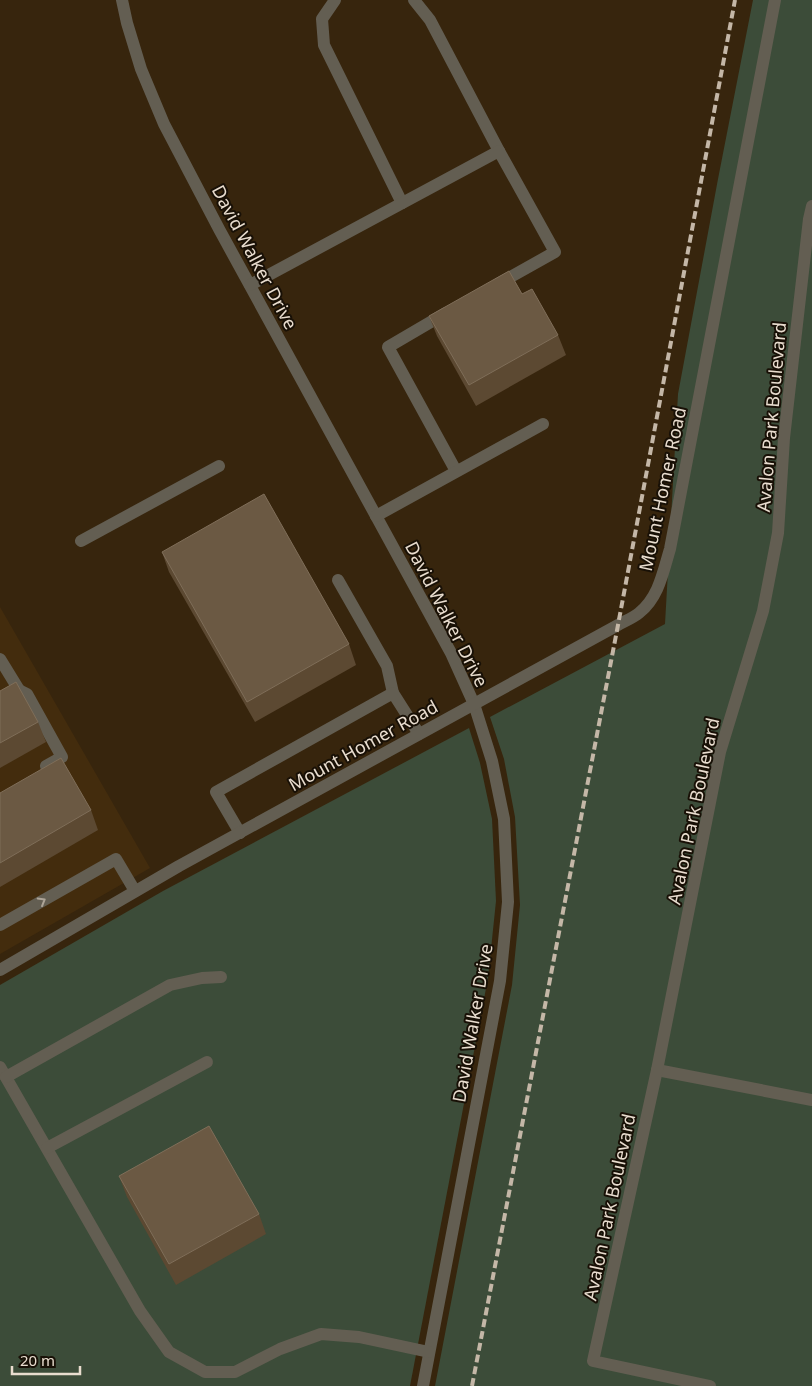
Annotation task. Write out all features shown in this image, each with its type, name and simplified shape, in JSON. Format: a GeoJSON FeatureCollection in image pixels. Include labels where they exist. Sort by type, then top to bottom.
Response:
{"type":"FeatureCollection","features":[{"type":"Feature","properties":{"kind":"street","name":"David Walker Drive"},"geometry":{"type":"LineString","coordinates":[[122,0],[141,69],[164,124],[451,653],[474,704],[492,761],[504,819],[508,902],[500,981],[422,1386]]}},
{"type":"Feature","properties":{"kind":"street"},"geometry":{"type":"LineString","coordinates":[[335,0],[322,19],[324,45],[402,203]]}},
{"type":"Feature","properties":{"kind":"street"},"geometry":{"type":"LineString","coordinates":[[414,0],[430,20],[555,252],[488,290]]}},
{"type":"Feature","properties":{"kind":"street","name":"Mount Homer Road"},"geometry":{"type":"LineString","coordinates":[[0,970],[135,891],[639,613],[654,597],[670,549],[775,0]]}},
{"type":"Feature","properties":{"kind":"street"},"geometry":{"type":"LineString","coordinates":[[250,285],[499,151]]}},
{"type":"Feature","properties":{"kind":"street","name":"Avalon Park Boulevard"},"geometry":{"type":"LineString","coordinates":[[710,1386],[593,1361],[657,1070],[720,752],[763,611],[778,533],[784,438],[812,206]]}},
{"type":"Feature","properties":{"kind":"street"},"geometry":{"type":"LineString","coordinates":[[454,309],[388,347],[456,471]]}},
{"type":"Feature","properties":{"kind":"street"},"geometry":{"type":"LineString","coordinates":[[376,516],[543,424]]}},
{"type":"Feature","properties":{"kind":"street"},"geometry":{"type":"LineString","coordinates":[[81,541],[219,466]]}},
{"type":"Feature","properties":{"kind":"street"},"geometry":{"type":"LineString","coordinates":[[338,580],[387,666],[393,693],[419,734]]}},
{"type":"Feature","properties":{"kind":"street"},"geometry":{"type":"LineString","coordinates":[[0,659],[18,690],[27,694],[62,757],[39,771]]}},
{"type":"Feature","properties":{"kind":"street"},"geometry":{"type":"LineString","coordinates":[[0,700],[18,690]]}},
{"type":"Feature","properties":{"kind":"street"},"geometry":{"type":"LineString","coordinates":[[240,833],[216,792],[393,693]]}},
{"type":"Feature","properties":{"kind":"street"},"geometry":{"type":"LineString","coordinates":[[0,925],[116,859],[135,891]]}},
{"type":"Feature","properties":{"kind":"street"},"geometry":{"type":"LineString","coordinates":[[221,977],[202,978],[170,985],[3,1072],[140,1311],[169,1352],[205,1372],[235,1372],[280,1349],[321,1334],[359,1337],[429,1352]]}},
{"type":"Feature","properties":{"kind":"street"},"geometry":{"type":"LineString","coordinates":[[47,1148],[207,1062]]}},
{"type":"Feature","properties":{"kind":"street"},"geometry":{"type":"LineString","coordinates":[[657,1070],[812,1100]]}},
{"type":"Feature","properties":{"kind":"shaded area"},"geometry":{"type":"Polygon","coordinates":[[[0,607],[150,868],[0,954],[0,607]]]}},
{"type":"Feature","properties":{"kind":"green space"},"geometry":{"type":"Polygon","coordinates":[[[753,0],[812,0],[812,1386],[435,1386],[512,985],[520,905],[515,817],[504,759],[490,717],[665,624],[678,394],[753,0]]]}},
{"type":"Feature","properties":{"kind":"green space"},"geometry":{"type":"Polygon","coordinates":[[[469,728],[480,763],[492,819],[496,901],[488,978],[410,1386],[0,1386],[0,985],[163,891],[469,728]]]}},
{"type":"Feature","properties":{"kind":"building"},"geometry":{"type":"Polygon","coordinates":[[[509,271],[522,294],[532,289],[558,335],[469,385],[429,316],[509,271]]]}},
{"type":"Feature","properties":{"kind":"building"},"geometry":{"type":"Polygon","coordinates":[[[264,494],[349,644],[247,702],[162,552],[264,494]]]}},
{"type":"Feature","properties":{"kind":"building"},"geometry":{"type":"Polygon","coordinates":[[[16,682],[38,722],[0,743],[0,691],[16,682]]]}},
{"type":"Feature","properties":{"kind":"building"},"geometry":{"type":"Polygon","coordinates":[[[61,758],[91,810],[0,863],[0,793],[61,758]]]}},
{"type":"Feature","properties":{"kind":"building"},"geometry":{"type":"Polygon","coordinates":[[[209,1126],[259,1214],[169,1264],[119,1176],[209,1126]]]}},
{"type":"Feature","properties":{"kind":"railway"},"geometry":{"type":"LineString","coordinates":[[472,1386],[618,625],[735,0]]}}]}
